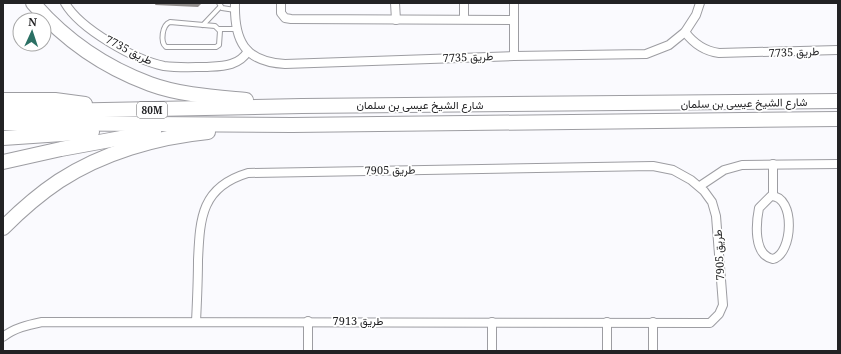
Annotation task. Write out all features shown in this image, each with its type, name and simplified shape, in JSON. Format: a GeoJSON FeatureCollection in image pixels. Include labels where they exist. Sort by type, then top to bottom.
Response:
{"type":"FeatureCollection","features":[{"type":"Feature","properties":{"kind":"highway"},"geometry":{"type":"LineString","coordinates":[[33,3],[47,20],[77,45],[113,68],[150,84],[179,92],[302,106]]}},
{"type":"Feature","properties":{"kind":"highway"},"geometry":{"type":"LineString","coordinates":[[3,100],[55,100],[133,110]]}},
{"type":"Feature","properties":{"kind":"highway","name":"شارع الشيخ عيسى بن سلمان"},"geometry":{"type":"LineString","coordinates":[[3,112],[302,106],[838,101]]}},
{"type":"Feature","properties":{"kind":"highway","name":"شارع الشيخ عيسى بن سلمان"},"geometry":{"type":"LineString","coordinates":[[3,123],[292,124],[838,119]]}},
{"type":"Feature","properties":{"kind":"highway"},"geometry":{"type":"LineString","coordinates":[[3,138],[190,124]]}},
{"type":"Feature","properties":{"kind":"highway"},"geometry":{"type":"LineString","coordinates":[[3,162],[104,141],[214,124]]}},
{"type":"Feature","properties":{"kind":"highway"},"geometry":{"type":"LineString","coordinates":[[3,228],[23,209],[59,181],[97,161],[142,143],[188,134],[292,124]]}},
{"type":"Feature","properties":{"kind":"street","name":"طريق 7735"},"geometry":{"type":"LineString","coordinates":[[65,3],[80,21],[100,35],[128,51],[156,64],[179,67],[223,66],[240,60],[248,51]]}},
{"type":"Feature","properties":{"kind":"street"},"geometry":{"type":"LineString","coordinates":[[281,3],[281,13],[285,18],[291,19],[514,20]]}},
{"type":"Feature","properties":{"kind":"street"},"geometry":{"type":"LineString","coordinates":[[395,3],[396,20]]}},
{"type":"Feature","properties":{"kind":"street"},"geometry":{"type":"LineString","coordinates":[[464,3],[464,19]]}},
{"type":"Feature","properties":{"kind":"street"},"geometry":{"type":"LineString","coordinates":[[514,3],[514,56]]}},
{"type":"Feature","properties":{"kind":"street","name":"طريق 7735"},"geometry":{"type":"LineString","coordinates":[[235,28],[239,40],[248,51],[265,61],[285,64],[514,56],[646,54],[669,45],[685,32],[696,15],[700,3]]}},
{"type":"Feature","properties":{"kind":"street"},"geometry":{"type":"LineString","coordinates":[[235,6],[235,28]]}},
{"type":"Feature","properties":{"kind":"street","name":"طريق 7735"},"geometry":{"type":"LineString","coordinates":[[685,32],[699,46],[708,52],[838,50]]}},
{"type":"Feature","properties":{"kind":"street"},"geometry":{"type":"LineString","coordinates":[[773,164],[773,196]]}},
{"type":"Feature","properties":{"kind":"street"},"geometry":{"type":"LineString","coordinates":[[700,186],[715,174],[733,167],[773,164],[838,164]]}},
{"type":"Feature","properties":{"kind":"street","name":"طريق 7905"},"geometry":{"type":"LineString","coordinates":[[196,322],[199,233],[203,210],[216,190],[231,180],[248,174],[653,166],[683,174],[700,186],[712,202],[716,216],[723,305],[719,314],[710,323]]}},
{"type":"Feature","properties":{"kind":"street"},"geometry":{"type":"LineString","coordinates":[[773,196],[786,205],[788,211],[786,246],[778,257],[773,259],[768,257],[760,248],[757,240],[759,208],[768,197],[773,196]]}},
{"type":"Feature","properties":{"kind":"street"},"geometry":{"type":"LineString","coordinates":[[308,321],[308,351]]}},
{"type":"Feature","properties":{"kind":"street","name":"طريق 7913"},"geometry":{"type":"LineString","coordinates":[[6,335],[25,325],[42,322],[308,321],[710,323]]}},
{"type":"Feature","properties":{"kind":"street"},"geometry":{"type":"LineString","coordinates":[[492,322],[492,351]]}},
{"type":"Feature","properties":{"kind":"street"},"geometry":{"type":"LineString","coordinates":[[607,322],[607,351]]}},
{"type":"Feature","properties":{"kind":"street"},"geometry":{"type":"LineString","coordinates":[[653,322],[653,351]]}},
{"type":"Feature","properties":{"kind":"lane"},"geometry":{"type":"LineString","coordinates":[[203,25],[220,5],[235,6]]}},
{"type":"Feature","properties":{"kind":"lane"},"geometry":{"type":"LineString","coordinates":[[219,29],[220,43],[216,47],[168,47],[163,45],[163,28],[168,23],[215,26],[219,29],[235,28]]}}]}
